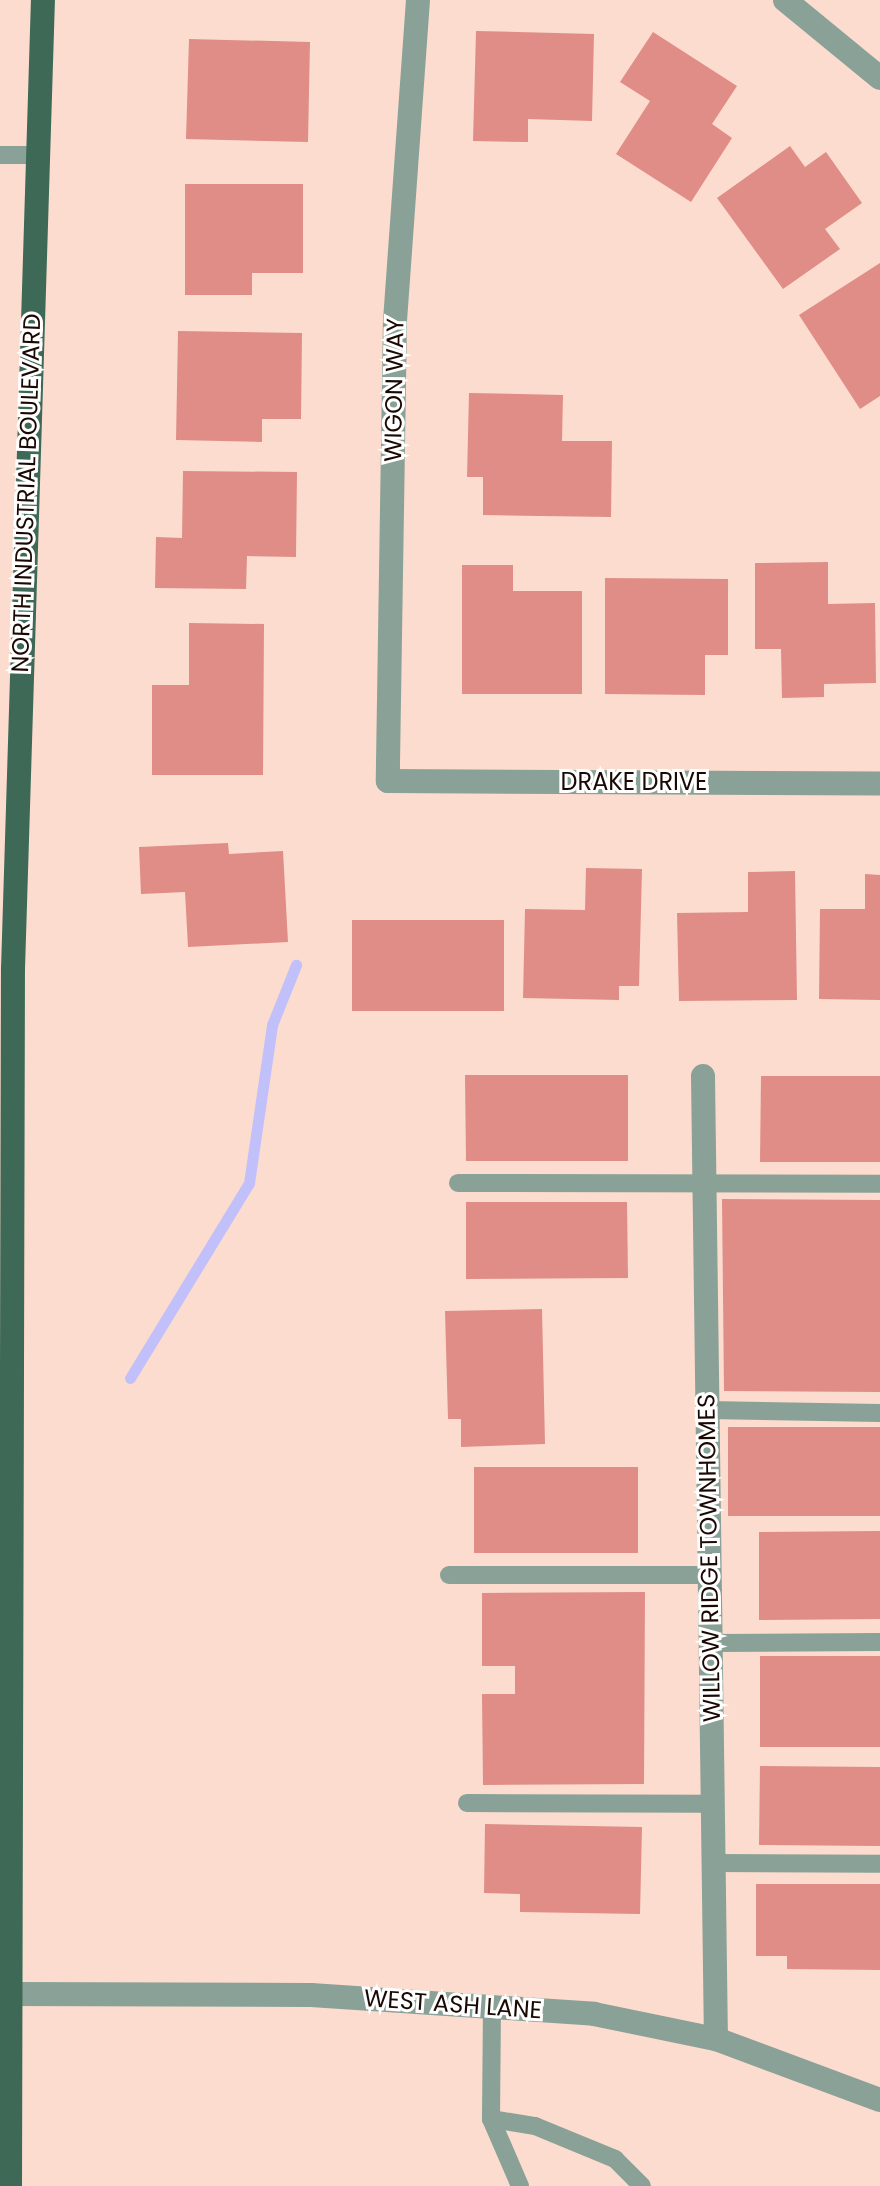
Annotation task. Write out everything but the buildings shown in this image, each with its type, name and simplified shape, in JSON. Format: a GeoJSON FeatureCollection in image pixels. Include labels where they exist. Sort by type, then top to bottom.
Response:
{"type":"FeatureCollection","features":[{"type":"Feature","properties":{"kind":"main road","name":"NORTH INDUSTRIAL BOULEVARD"},"geometry":{"type":"LineString","coordinates":[[10,2186],[6,1388],[13,969],[35,155],[43,0]]}},
{"type":"Feature","properties":{"kind":"street","name":"WIGON WAY"},"geometry":{"type":"LineString","coordinates":[[388,781],[395,334],[418,0]]}},
{"type":"Feature","properties":{"kind":"street"},"geometry":{"type":"LineString","coordinates":[[785,0],[880,78]]}},
{"type":"Feature","properties":{"kind":"street","name":"DRAKE DRIVE"},"geometry":{"type":"LineString","coordinates":[[388,781],[880,784]]}},
{"type":"Feature","properties":{"kind":"street","name":"WILLOW RIDGE TOWNHOMES"},"geometry":{"type":"LineString","coordinates":[[703,1076],[716,2039]]}},
{"type":"Feature","properties":{"kind":"street","name":"WEST ASH LANE"},"geometry":{"type":"LineString","coordinates":[[11,1994],[311,1995],[492,2004],[594,2014],[716,2039],[880,2100]]}},
{"type":"Feature","properties":{"kind":"lane"},"geometry":{"type":"LineString","coordinates":[[0,155],[35,155]]}},
{"type":"Feature","properties":{"kind":"lane"},"geometry":{"type":"LineString","coordinates":[[458,1183],[880,1184]]}},
{"type":"Feature","properties":{"kind":"lane"},"geometry":{"type":"LineString","coordinates":[[707,1410],[880,1413]]}},
{"type":"Feature","properties":{"kind":"lane"},"geometry":{"type":"LineString","coordinates":[[449,1575],[709,1575]]}},
{"type":"Feature","properties":{"kind":"lane"},"geometry":{"type":"LineString","coordinates":[[711,1643],[880,1642]]}},
{"type":"Feature","properties":{"kind":"lane"},"geometry":{"type":"LineString","coordinates":[[467,1803],[713,1804]]}},
{"type":"Feature","properties":{"kind":"lane"},"geometry":{"type":"LineString","coordinates":[[713,1863],[880,1864]]}},
{"type":"Feature","properties":{"kind":"lane"},"geometry":{"type":"LineString","coordinates":[[492,2004],[491,2119],[520,2186]]}},
{"type":"Feature","properties":{"kind":"lane"},"geometry":{"type":"LineString","coordinates":[[491,2119],[535,2126],[615,2159],[642,2186]]}},
{"type":"Feature","properties":{"kind":"waterway"},"geometry":{"type":"LineString","coordinates":[[130,1378],[249,1183],[272,1025],[296,965]]}}]}
